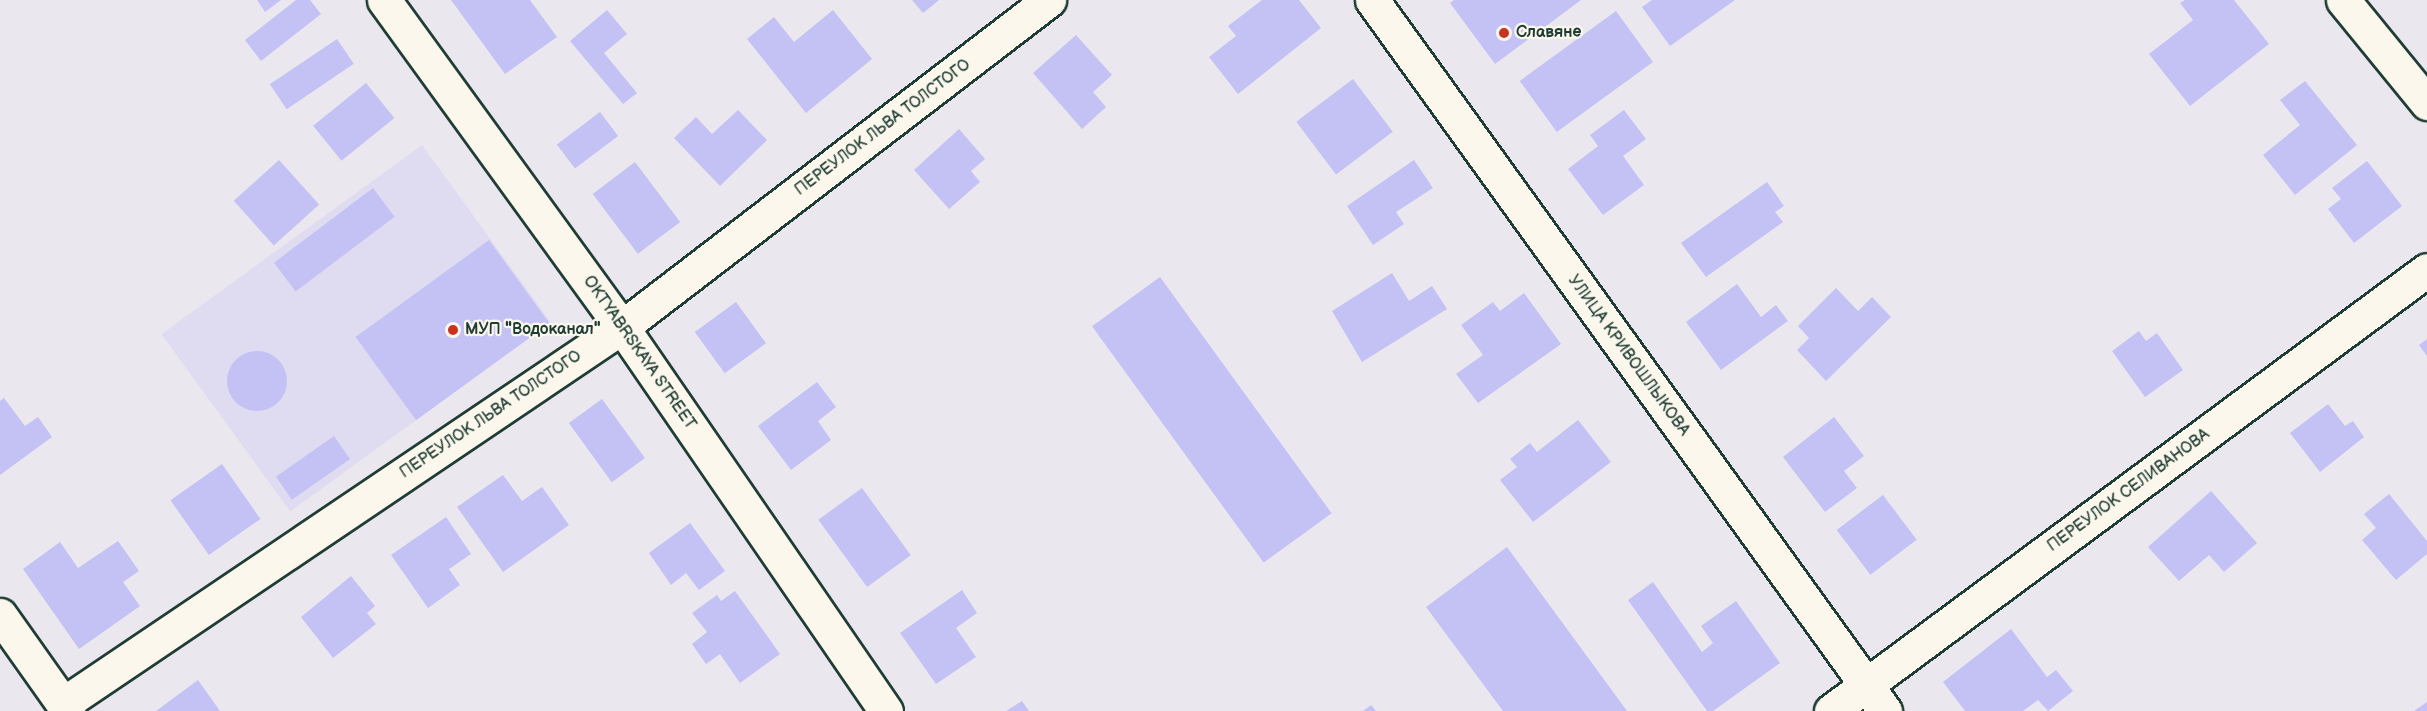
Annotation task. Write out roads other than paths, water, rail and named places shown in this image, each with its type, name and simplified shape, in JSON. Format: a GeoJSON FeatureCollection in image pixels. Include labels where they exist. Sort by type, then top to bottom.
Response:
{"type":"FeatureCollection","features":[{"type":"Feature","properties":{"kind":"street","name":"OKTYABRSKAYA STREET"},"geometry":{"type":"LineString","coordinates":[[384,0],[622,327],[886,711]]}},
{"type":"Feature","properties":{"kind":"street","name":"ПЕРЕУЛОК ЛЬВА ТОЛСТОГО"},"geometry":{"type":"LineString","coordinates":[[65,707],[622,327],[1050,0]]}},
{"type":"Feature","properties":{"kind":"street","name":"УЛИЦА КРИВОШЛЫКОВА"},"geometry":{"type":"LineString","coordinates":[[1372,0],[1885,711]]}},
{"type":"Feature","properties":{"kind":"street"},"geometry":{"type":"LineString","coordinates":[[2343,0],[2427,103]]}},
{"type":"Feature","properties":{"kind":"street","name":"ПЕРЕУЛОК СЕЛИВАНОВА"},"geometry":{"type":"LineString","coordinates":[[1831,711],[2427,270]]}},
{"type":"Feature","properties":{"kind":"street"},"geometry":{"type":"LineString","coordinates":[[0,615],[65,707]]}},
{"type":"Feature","properties":{"kind":"place","name":"Славяне"},"geometry":{"type":"Point","coordinates":[1504,33]}},
{"type":"Feature","properties":{"kind":"place","name":"МУП \"Водоканал\""},"geometry":{"type":"Point","coordinates":[453,330]}}]}
